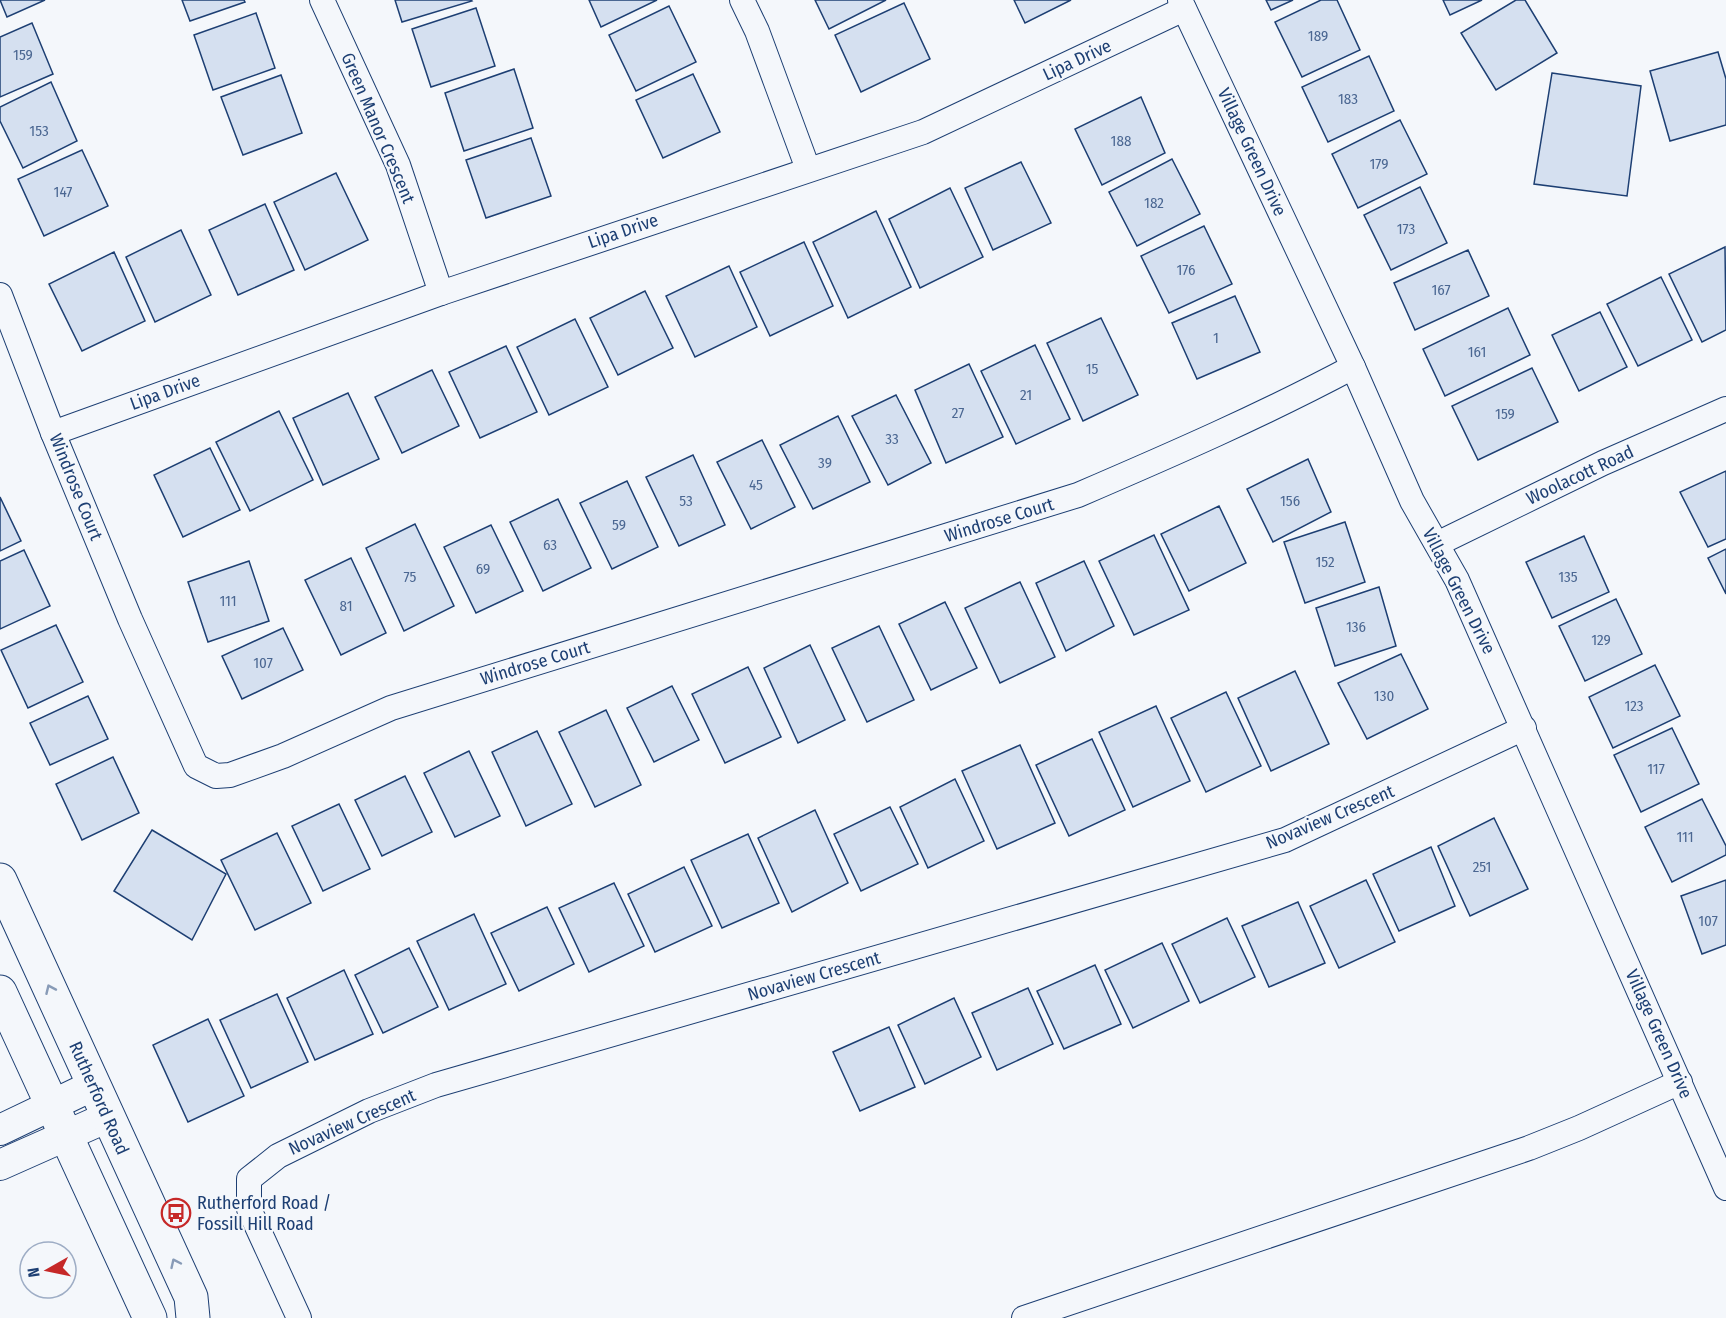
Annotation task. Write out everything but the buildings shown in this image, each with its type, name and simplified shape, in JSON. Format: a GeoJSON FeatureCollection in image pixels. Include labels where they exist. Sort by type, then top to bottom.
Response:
{"type":"FeatureCollection","features":[{"type":"Feature","properties":{"kind":"main road","name":"Rutherford Road"},"geometry":{"type":"LineString","coordinates":[[0,880],[191,1297],[193,1318]]}},
{"type":"Feature","properties":{"kind":"main road"},"geometry":{"type":"LineString","coordinates":[[0,992],[150,1318]]}},
{"type":"Feature","properties":{"kind":"street","name":"Green Manor Crescent"},"geometry":{"type":"LineString","coordinates":[[322,0],[398,165],[441,293]]}},
{"type":"Feature","properties":{"kind":"street"},"geometry":{"type":"LineString","coordinates":[[742,0],[808,169]]}},
{"type":"Feature","properties":{"kind":"street","name":"Lipa Drive"},"geometry":{"type":"LineString","coordinates":[[53,433],[441,293],[923,132],[1182,4]]}},
{"type":"Feature","properties":{"kind":"street","name":"Village Green Drive"},"geometry":{"type":"LineString","coordinates":[[1182,4],[1353,367],[1412,501],[1457,580],[1726,1188]]}},
{"type":"Feature","properties":{"kind":"street","name":"Windrose Court"},"geometry":{"type":"LineString","coordinates":[[0,295],[53,433],[130,619],[196,766],[216,776],[230,776],[284,756],[392,708],[1078,495],[1190,446],[1306,392],[1353,367]]}},
{"type":"Feature","properties":{"kind":"street","name":"Woolacott Road"},"geometry":{"type":"LineString","coordinates":[[1437,544],[1604,463],[1726,409]]}},
{"type":"Feature","properties":{"kind":"street","name":"Novaview Crescent"},"geometry":{"type":"LineString","coordinates":[[299,1318],[249,1209],[249,1179],[278,1156],[369,1110],[436,1085],[1285,840],[1524,728]]}},
{"type":"Feature","properties":{"kind":"street"},"geometry":{"type":"LineString","coordinates":[[1024,1318],[1529,1148],[1580,1128],[1680,1082]]}},
{"type":"Feature","properties":{"kind":"street"},"geometry":{"type":"LineString","coordinates":[[0,1130],[94,1085]]}},
{"type":"Feature","properties":{"kind":"street"},"geometry":{"type":"LineString","coordinates":[[0,1165],[108,1117]]}},
{"type":"Feature","properties":{"kind":"place","name":"Rutherford Road / Fossill Hill Road"},"geometry":{"type":"Point","coordinates":[176,1213]}}]}
